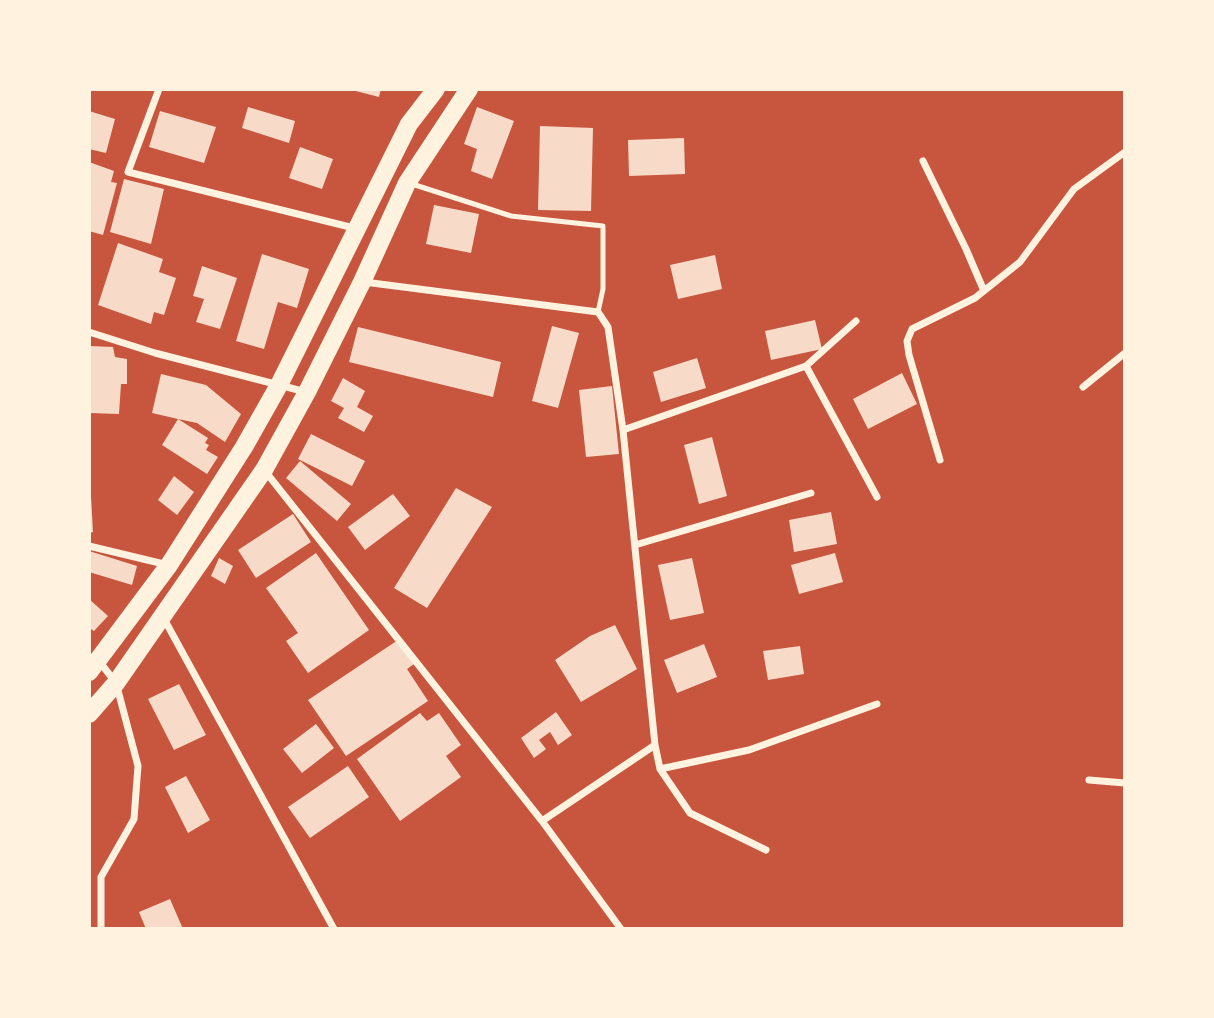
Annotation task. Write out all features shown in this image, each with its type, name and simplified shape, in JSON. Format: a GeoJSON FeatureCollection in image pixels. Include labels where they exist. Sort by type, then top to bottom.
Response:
{"type":"FeatureCollection","features":[{"type":"Feature","properties":{"kind":"main road"},"geometry":{"type":"LineString","coordinates":[[94,666],[169,565],[244,447],[279,385],[409,124],[436,89]]}},
{"type":"Feature","properties":{"kind":"main road"},"geometry":{"type":"LineString","coordinates":[[89,714],[116,683],[264,470],[362,282],[407,183],[469,89]]}},
{"type":"Feature","properties":{"kind":"street"},"geometry":{"type":"LineString","coordinates":[[159,89],[128,172],[356,229]]}},
{"type":"Feature","properties":{"kind":"street"},"geometry":{"type":"LineString","coordinates":[[940,460],[907,341],[912,329],[975,298],[1020,262],[1074,189],[1125,152]]}},
{"type":"Feature","properties":{"kind":"street"},"geometry":{"type":"LineString","coordinates":[[923,161],[984,291]]}},
{"type":"Feature","properties":{"kind":"street"},"geometry":{"type":"LineString","coordinates":[[362,282],[598,312],[608,327],[623,430],[655,746],[660,769],[690,813],[766,850]]}},
{"type":"Feature","properties":{"kind":"street"},"geometry":{"type":"LineString","coordinates":[[623,430],[806,366],[856,321]]}},
{"type":"Feature","properties":{"kind":"street"},"geometry":{"type":"LineString","coordinates":[[89,332],[155,353],[307,392]]}},
{"type":"Feature","properties":{"kind":"street"},"geometry":{"type":"LineString","coordinates":[[1083,387],[1125,353]]}},
{"type":"Feature","properties":{"kind":"street"},"geometry":{"type":"LineString","coordinates":[[806,366],[877,497]]}},
{"type":"Feature","properties":{"kind":"street"},"geometry":{"type":"LineString","coordinates":[[264,470],[542,821],[621,929]]}},
{"type":"Feature","properties":{"kind":"street"},"geometry":{"type":"LineString","coordinates":[[635,545],[811,494]]}},
{"type":"Feature","properties":{"kind":"street"},"geometry":{"type":"LineString","coordinates":[[89,546],[169,565]]}},
{"type":"Feature","properties":{"kind":"street"},"geometry":{"type":"LineString","coordinates":[[163,617],[334,929]]}},
{"type":"Feature","properties":{"kind":"street"},"geometry":{"type":"LineString","coordinates":[[94,666],[116,683],[138,766],[134,819],[101,877],[101,929]]}},
{"type":"Feature","properties":{"kind":"street"},"geometry":{"type":"LineString","coordinates":[[660,769],[749,750],[877,704]]}},
{"type":"Feature","properties":{"kind":"street"},"geometry":{"type":"LineString","coordinates":[[542,821],[655,746]]}},
{"type":"Feature","properties":{"kind":"street"},"geometry":{"type":"LineString","coordinates":[[1089,780],[1125,783]]}},
{"type":"Feature","properties":{"kind":"lane"},"geometry":{"type":"LineString","coordinates":[[407,183],[511,216],[603,226],[603,289],[598,312]]}},
{"type":"Feature","properties":{"kind":"building"},"geometry":{"type":"Polygon","coordinates":[[[348,89],[381,89],[379,97],[348,89]]]}},
{"type":"Feature","properties":{"kind":"building"},"geometry":{"type":"Polygon","coordinates":[[[248,107],[295,121],[289,143],[242,128],[248,107]]]}},
{"type":"Feature","properties":{"kind":"building"},"geometry":{"type":"Polygon","coordinates":[[[477,107],[514,121],[492,179],[471,171],[477,149],[464,144],[477,107]]]}},
{"type":"Feature","properties":{"kind":"building"},"geometry":{"type":"Polygon","coordinates":[[[89,111],[115,119],[106,153],[89,149],[89,111]]]}},
{"type":"Feature","properties":{"kind":"building"},"geometry":{"type":"Polygon","coordinates":[[[160,111],[216,127],[204,163],[149,147],[160,111]]]}},
{"type":"Feature","properties":{"kind":"building"},"geometry":{"type":"Polygon","coordinates":[[[540,126],[593,128],[591,211],[538,210],[540,126]]]}},
{"type":"Feature","properties":{"kind":"building"},"geometry":{"type":"Polygon","coordinates":[[[684,138],[685,174],[629,176],[628,140],[684,138]]]}},
{"type":"Feature","properties":{"kind":"building"},"geometry":{"type":"Polygon","coordinates":[[[300,147],[333,159],[322,189],[289,178],[300,147]]]}},
{"type":"Feature","properties":{"kind":"building"},"geometry":{"type":"Polygon","coordinates":[[[89,162],[114,171],[111,182],[117,183],[103,235],[89,231],[89,162]]]}},
{"type":"Feature","properties":{"kind":"building"},"geometry":{"type":"Polygon","coordinates":[[[124,179],[164,189],[151,244],[110,232],[124,179]]]}},
{"type":"Feature","properties":{"kind":"building"},"geometry":{"type":"Polygon","coordinates":[[[434,205],[479,214],[471,253],[426,244],[434,205]]]}},
{"type":"Feature","properties":{"kind":"building"},"geometry":{"type":"Polygon","coordinates":[[[118,243],[163,259],[159,272],[176,278],[164,315],[154,312],[151,324],[98,305],[118,243]]]}},
{"type":"Feature","properties":{"kind":"building"},"geometry":{"type":"Polygon","coordinates":[[[262,254],[309,269],[297,308],[278,302],[264,349],[236,341],[262,254]]]}},
{"type":"Feature","properties":{"kind":"building"},"geometry":{"type":"Polygon","coordinates":[[[715,255],[722,289],[678,299],[670,265],[715,255]]]}},
{"type":"Feature","properties":{"kind":"building"},"geometry":{"type":"Polygon","coordinates":[[[202,266],[237,278],[220,329],[196,322],[204,299],[193,296],[202,266]]]}},
{"type":"Feature","properties":{"kind":"building"},"geometry":{"type":"Polygon","coordinates":[[[815,320],[822,349],[771,360],[765,331],[815,320]]]}},
{"type":"Feature","properties":{"kind":"building"},"geometry":{"type":"Polygon","coordinates":[[[552,326],[579,333],[558,408],[532,401],[552,326]]]}},
{"type":"Feature","properties":{"kind":"building"},"geometry":{"type":"Polygon","coordinates":[[[358,327],[501,362],[493,397],[349,362],[358,327]]]}},
{"type":"Feature","properties":{"kind":"building"},"geometry":{"type":"Polygon","coordinates":[[[89,346],[113,347],[115,357],[127,359],[127,384],[121,384],[119,414],[89,413],[89,346]]]}},
{"type":"Feature","properties":{"kind":"building"},"geometry":{"type":"Polygon","coordinates":[[[697,358],[706,388],[661,402],[653,372],[697,358]]]}},
{"type":"Feature","properties":{"kind":"building"},"geometry":{"type":"Polygon","coordinates":[[[902,373],[917,404],[868,429],[853,399],[902,373]]]}},
{"type":"Feature","properties":{"kind":"building"},"geometry":{"type":"Polygon","coordinates":[[[161,374],[206,385],[241,414],[225,442],[197,423],[152,413],[161,374]]]}},
{"type":"Feature","properties":{"kind":"building"},"geometry":{"type":"Polygon","coordinates":[[[343,378],[365,391],[357,407],[373,416],[364,432],[338,418],[344,408],[331,401],[343,378]]]}},
{"type":"Feature","properties":{"kind":"building"},"geometry":{"type":"Polygon","coordinates":[[[612,386],[619,454],[586,457],[579,390],[612,386]]]}},
{"type":"Feature","properties":{"kind":"building"},"geometry":{"type":"Polygon","coordinates":[[[178,419],[208,438],[205,443],[209,445],[206,450],[218,457],[207,474],[162,445],[178,419]]]}},
{"type":"Feature","properties":{"kind":"building"},"geometry":{"type":"Polygon","coordinates":[[[311,434],[365,461],[352,486],[298,459],[311,434]]]}},
{"type":"Feature","properties":{"kind":"building"},"geometry":{"type":"Polygon","coordinates":[[[712,437],[727,496],[699,504],[684,445],[712,437]]]}},
{"type":"Feature","properties":{"kind":"building"},"geometry":{"type":"Polygon","coordinates":[[[300,461],[351,504],[337,521],[286,478],[300,461]]]}},
{"type":"Feature","properties":{"kind":"building"},"geometry":{"type":"Polygon","coordinates":[[[174,476],[194,492],[177,515],[158,500],[174,476]]]}},
{"type":"Feature","properties":{"kind":"building"},"geometry":{"type":"Polygon","coordinates":[[[456,488],[492,507],[427,608],[394,588],[456,488]]]}},
{"type":"Feature","properties":{"kind":"building"},"geometry":{"type":"Polygon","coordinates":[[[393,494],[410,516],[365,550],[348,527],[393,494]]]}},
{"type":"Feature","properties":{"kind":"building"},"geometry":{"type":"Polygon","coordinates":[[[89,496],[93,532],[89,533],[89,496]]]}},
{"type":"Feature","properties":{"kind":"building"},"geometry":{"type":"Polygon","coordinates":[[[831,512],[837,544],[794,552],[789,520],[831,512]]]}},
{"type":"Feature","properties":{"kind":"building"},"geometry":{"type":"Polygon","coordinates":[[[293,514],[311,542],[256,578],[238,550],[293,514]]]}},
{"type":"Feature","properties":{"kind":"building"},"geometry":{"type":"Polygon","coordinates":[[[89,551],[137,566],[132,585],[89,572],[89,551]]]}},
{"type":"Feature","properties":{"kind":"building"},"geometry":{"type":"Polygon","coordinates":[[[316,553],[369,630],[308,673],[286,641],[298,633],[266,588],[316,553]]]}},
{"type":"Feature","properties":{"kind":"building"},"geometry":{"type":"Polygon","coordinates":[[[835,553],[843,582],[799,594],[791,565],[835,553]]]}},
{"type":"Feature","properties":{"kind":"building"},"geometry":{"type":"Polygon","coordinates":[[[219,558],[233,566],[225,584],[211,576],[219,558]]]}},
{"type":"Feature","properties":{"kind":"building"},"geometry":{"type":"Polygon","coordinates":[[[692,558],[704,613],[670,620],[658,565],[692,558]]]}},
{"type":"Feature","properties":{"kind":"building"},"geometry":{"type":"Polygon","coordinates":[[[89,599],[108,616],[94,631],[89,628],[89,599]]]}},
{"type":"Feature","properties":{"kind":"building"},"geometry":{"type":"Polygon","coordinates":[[[615,625],[637,669],[581,702],[555,660],[590,636],[615,625]]]}},
{"type":"Feature","properties":{"kind":"building"},"geometry":{"type":"Polygon","coordinates":[[[398,640],[414,664],[407,669],[428,701],[346,756],[308,700],[398,640]]]}},
{"type":"Feature","properties":{"kind":"building"},"geometry":{"type":"Polygon","coordinates":[[[704,644],[717,677],[677,693],[664,660],[704,644]]]}},
{"type":"Feature","properties":{"kind":"building"},"geometry":{"type":"Polygon","coordinates":[[[800,646],[804,674],[768,680],[763,651],[800,646]]]}},
{"type":"Feature","properties":{"kind":"building"},"geometry":{"type":"Polygon","coordinates":[[[179,684],[206,735],[174,750],[148,699],[179,684]]]}},
{"type":"Feature","properties":{"kind":"building"},"geometry":{"type":"Polygon","coordinates":[[[556,712],[572,735],[558,745],[550,732],[539,740],[546,749],[534,758],[521,738],[556,712]]]}},
{"type":"Feature","properties":{"kind":"building"},"geometry":{"type":"Polygon","coordinates":[[[420,713],[427,721],[439,713],[461,745],[446,756],[461,777],[400,821],[357,759],[420,713]]]}},
{"type":"Feature","properties":{"kind":"building"},"geometry":{"type":"Polygon","coordinates":[[[316,724],[334,748],[302,773],[283,749],[316,724]]]}},
{"type":"Feature","properties":{"kind":"building"},"geometry":{"type":"Polygon","coordinates":[[[348,766],[369,797],[310,838],[288,807],[348,766]]]}},
{"type":"Feature","properties":{"kind":"building"},"geometry":{"type":"Polygon","coordinates":[[[186,776],[210,820],[188,833],[165,787],[186,776]]]}},
{"type":"Feature","properties":{"kind":"building"},"geometry":{"type":"Polygon","coordinates":[[[170,899],[183,929],[146,929],[139,912],[170,899]]]}}]}
